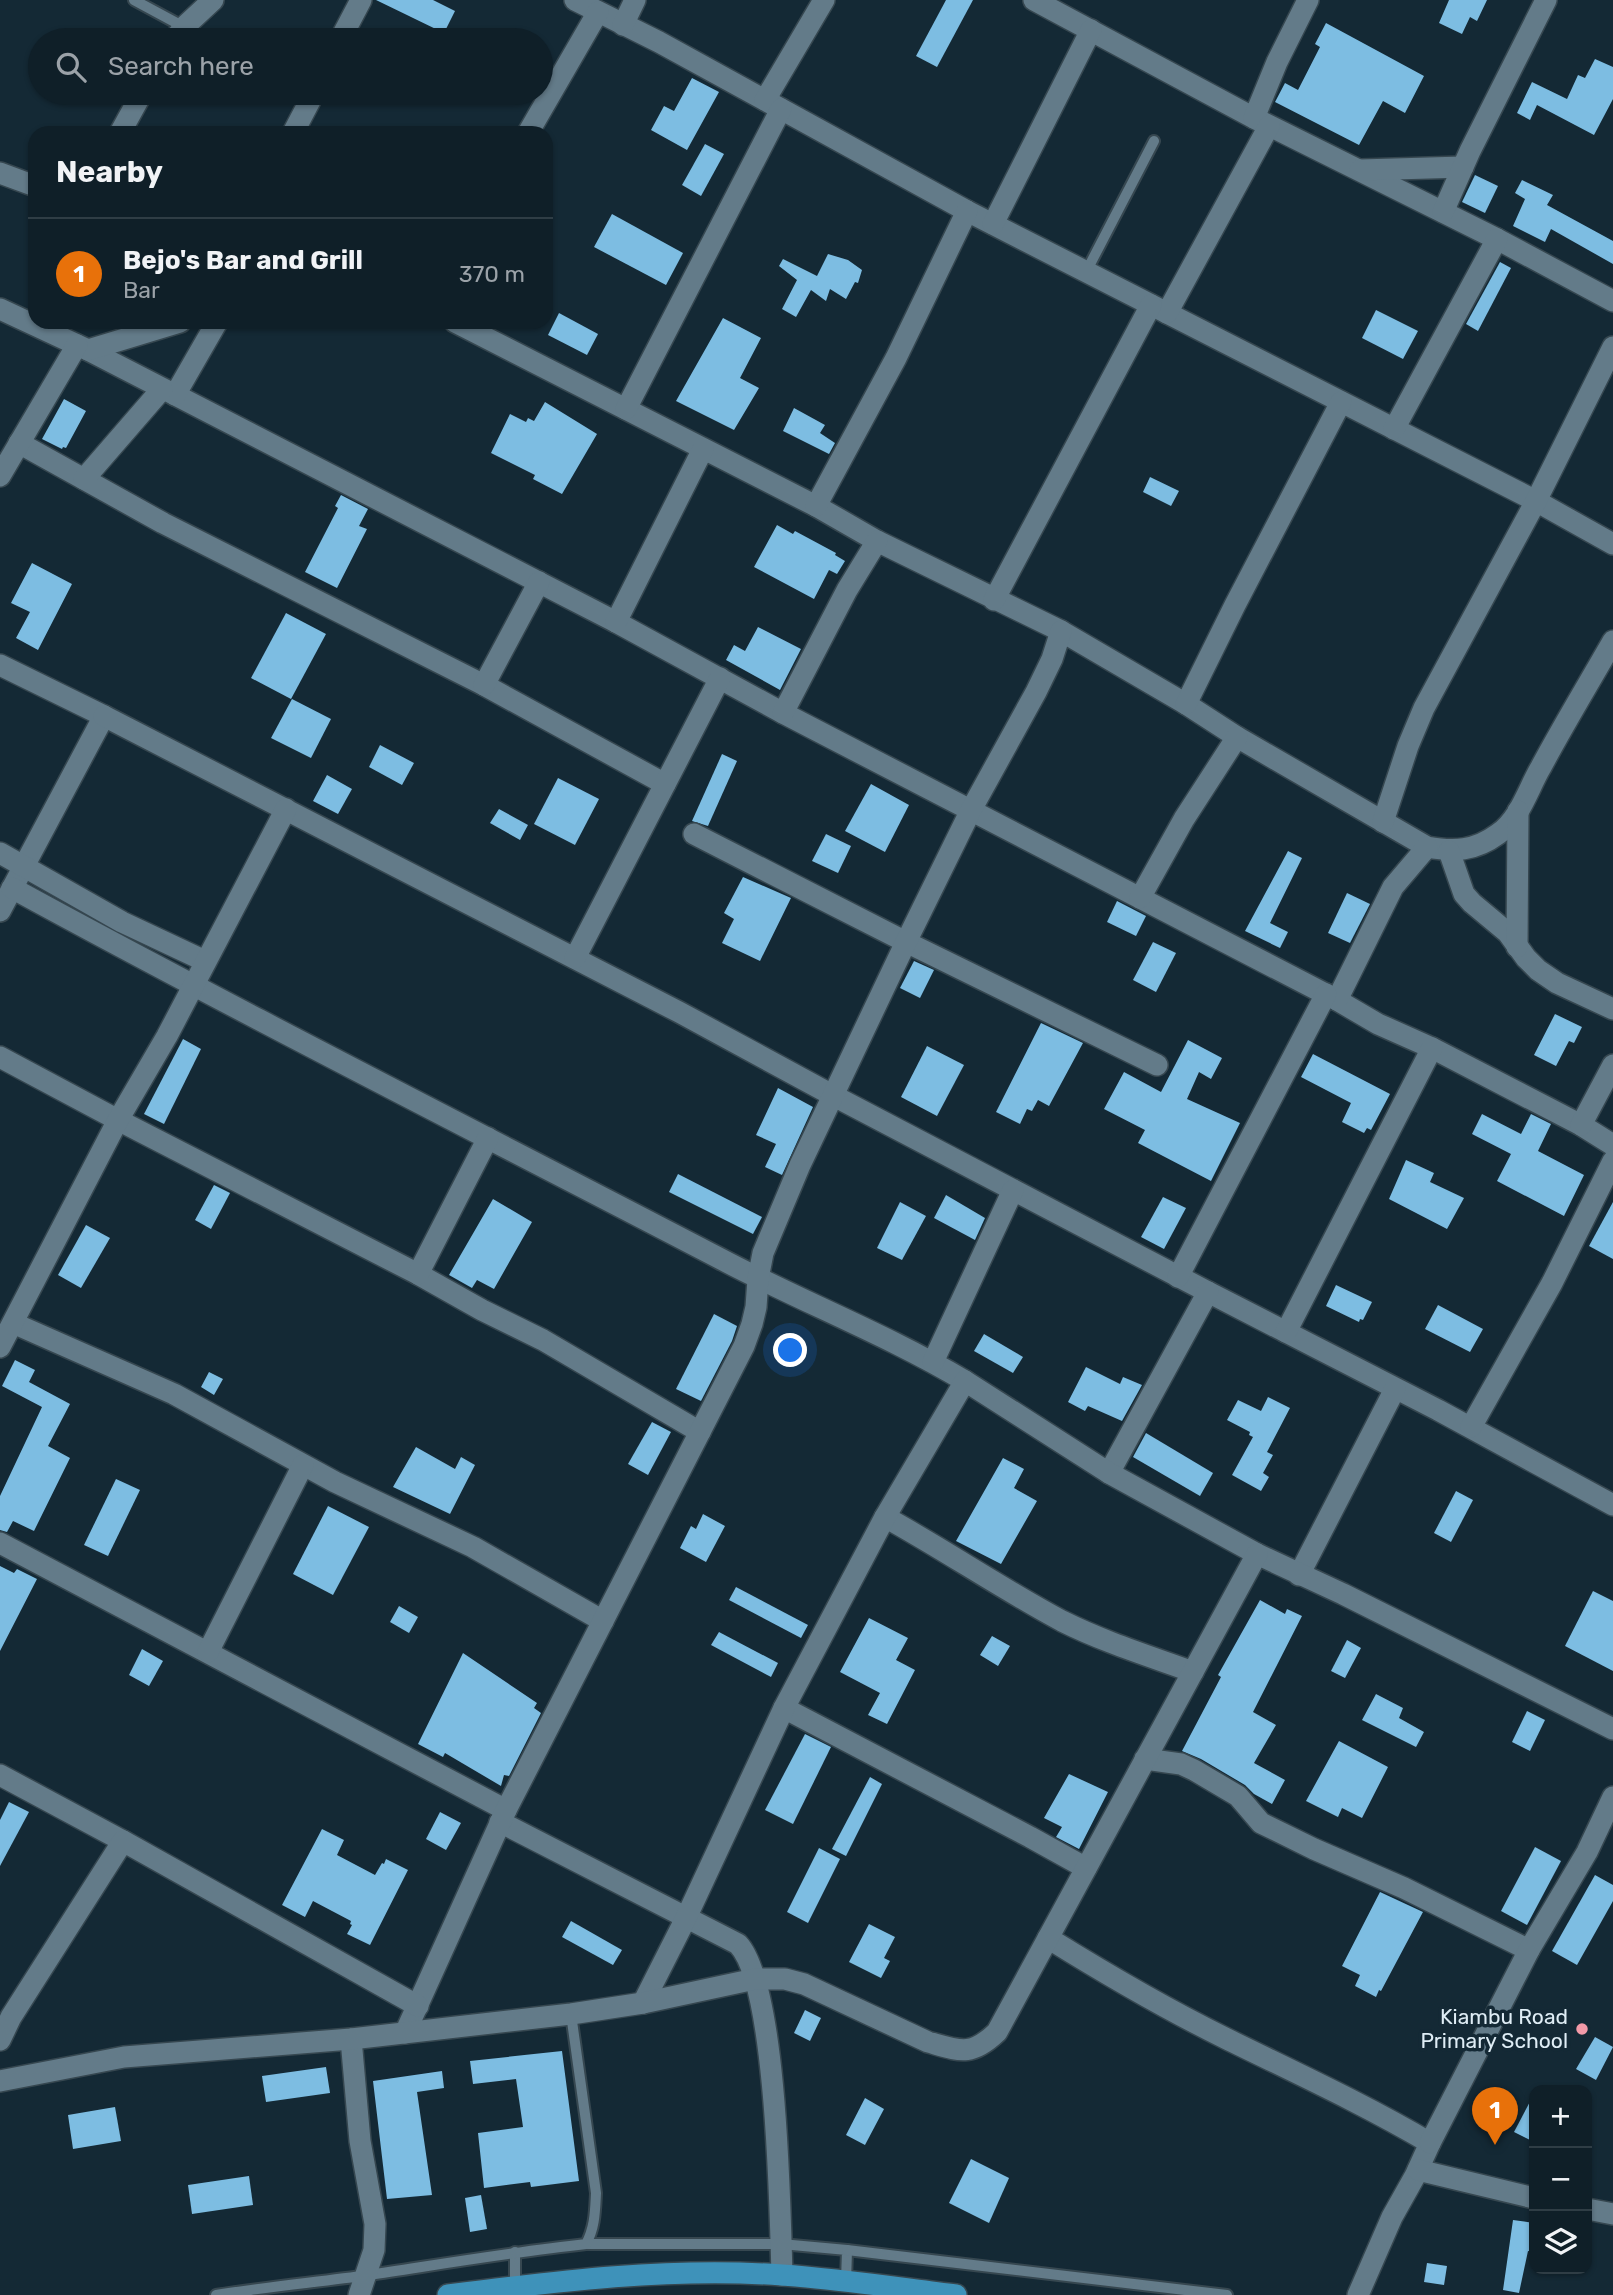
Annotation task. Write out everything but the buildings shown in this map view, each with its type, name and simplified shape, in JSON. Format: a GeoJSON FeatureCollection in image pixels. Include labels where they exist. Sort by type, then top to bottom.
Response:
{"type":"FeatureCollection","features":[{"type":"Feature","properties":{"kind":"main road"},"geometry":{"type":"LineString","coordinates":[[448,2295],[664,2274],[782,2275],[957,2295]]}},
{"type":"Feature","properties":{"kind":"street"},"geometry":{"type":"LineString","coordinates":[[185,28],[213,0]]}},
{"type":"Feature","properties":{"kind":"street"},"geometry":{"type":"LineString","coordinates":[[346,28],[361,0]]}},
{"type":"Feature","properties":{"kind":"street"},"geometry":{"type":"LineString","coordinates":[[575,0],[967,211],[1536,501],[1613,544]]}},
{"type":"Feature","properties":{"kind":"street"},"geometry":{"type":"LineString","coordinates":[[623,24],[635,0]]}},
{"type":"Feature","properties":{"kind":"street"},"geometry":{"type":"LineString","coordinates":[[626,410],[824,0]]}},
{"type":"Feature","properties":{"kind":"street"},"geometry":{"type":"LineString","coordinates":[[1034,0],[1072,9],[1091,30],[1262,122],[1497,239],[1613,301]]}},
{"type":"Feature","properties":{"kind":"street"},"geometry":{"type":"LineString","coordinates":[[993,600],[1262,122],[1277,62],[1308,0]]}},
{"type":"Feature","properties":{"kind":"street"},"geometry":{"type":"LineString","coordinates":[[1443,212],[1546,0]]}},
{"type":"Feature","properties":{"kind":"street"},"geometry":{"type":"LineString","coordinates":[[553,88],[598,12]]}},
{"type":"Feature","properties":{"kind":"street"},"geometry":{"type":"LineString","coordinates":[[993,224],[1091,30]]}},
{"type":"Feature","properties":{"kind":"street"},"geometry":{"type":"LineString","coordinates":[[124,126],[135,105]]}},
{"type":"Feature","properties":{"kind":"street"},"geometry":{"type":"LineString","coordinates":[[297,126],[308,105]]}},
{"type":"Feature","properties":{"kind":"street"},"geometry":{"type":"LineString","coordinates":[[532,126],[543,105]]}},
{"type":"Feature","properties":{"kind":"street"},"geometry":{"type":"LineString","coordinates":[[1358,170],[1463,167]]}},
{"type":"Feature","properties":{"kind":"street"},"geometry":{"type":"LineString","coordinates":[[0,173],[28,183]]}},
{"type":"Feature","properties":{"kind":"street"},"geometry":{"type":"LineString","coordinates":[[816,506],[896,358],[967,211]]}},
{"type":"Feature","properties":{"kind":"street"},"geometry":{"type":"LineString","coordinates":[[1394,429],[1497,239]]}},
{"type":"Feature","properties":{"kind":"street"},"geometry":{"type":"LineString","coordinates":[[0,309],[28,322]]}},
{"type":"Feature","properties":{"kind":"street"},"geometry":{"type":"LineString","coordinates":[[43,329],[539,582],[783,713],[1331,997],[1378,1024],[1432,1048],[1581,1125],[1613,1145]]}},
{"type":"Feature","properties":{"kind":"street"},"geometry":{"type":"LineString","coordinates":[[0,476],[83,348],[154,329]]}},
{"type":"Feature","properties":{"kind":"street"},"geometry":{"type":"LineString","coordinates":[[84,479],[168,392],[212,329]]}},
{"type":"Feature","properties":{"kind":"street"},"geometry":{"type":"LineString","coordinates":[[469,329],[816,506],[877,541],[1061,631],[1427,847],[1450,851],[1470,849],[1501,833],[1518,811],[1613,641]]}},
{"type":"Feature","properties":{"kind":"street"},"geometry":{"type":"LineString","coordinates":[[1383,822],[1408,746],[1424,708],[1536,501],[1613,348]]}},
{"type":"Feature","properties":{"kind":"street"},"geometry":{"type":"LineString","coordinates":[[1186,704],[1340,402]]}},
{"type":"Feature","properties":{"kind":"street"},"geometry":{"type":"LineString","coordinates":[[19,443],[250,568],[484,685],[665,784]]}},
{"type":"Feature","properties":{"kind":"street"},"geometry":{"type":"LineString","coordinates":[[615,622],[703,449]]}},
{"type":"Feature","properties":{"kind":"street"},"geometry":{"type":"LineString","coordinates":[[783,713],[847,590],[877,541]]}},
{"type":"Feature","properties":{"kind":"street"},"geometry":{"type":"LineString","coordinates":[[484,685],[539,582]]}},
{"type":"Feature","properties":{"kind":"street"},"geometry":{"type":"LineString","coordinates":[[405,2033],[503,1816],[744,1346],[752,1324],[762,1252],[800,1165],[905,942],[971,810],[1036,692],[1052,659],[1061,631]]}},
{"type":"Feature","properties":{"kind":"street"},"geometry":{"type":"LineString","coordinates":[[0,665],[679,1012],[1178,1277],[1471,1427],[1613,1505]]}},
{"type":"Feature","properties":{"kind":"street"},"geometry":{"type":"LineString","coordinates":[[575,958],[720,678]]}},
{"type":"Feature","properties":{"kind":"street"},"geometry":{"type":"LineString","coordinates":[[0,911],[104,716]]}},
{"type":"Feature","properties":{"kind":"street"},"geometry":{"type":"LineString","coordinates":[[1140,898],[1184,819],[1237,737]]}},
{"type":"Feature","properties":{"kind":"street"},"geometry":{"type":"LineString","coordinates":[[0,1347],[118,1120],[167,1036],[286,810]]}},
{"type":"Feature","properties":{"kind":"street"},"geometry":{"type":"LineString","coordinates":[[1517,947],[1518,811]]}},
{"type":"Feature","properties":{"kind":"street"},"geometry":{"type":"LineString","coordinates":[[694,834],[905,942],[1157,1065]]}},
{"type":"Feature","properties":{"kind":"street"},"geometry":{"type":"LineString","coordinates":[[1178,1277],[1393,887],[1427,847]]}},
{"type":"Feature","properties":{"kind":"street"},"geometry":{"type":"LineString","coordinates":[[1450,851],[1464,894],[1508,933],[1538,970],[1557,983],[1613,1009]]}},
{"type":"Feature","properties":{"kind":"street"},"geometry":{"type":"LineString","coordinates":[[0,853],[122,922],[205,961]]}},
{"type":"Feature","properties":{"kind":"street"},"geometry":{"type":"LineString","coordinates":[[12,888],[192,986],[758,1279],[933,1362],[1109,1472],[1257,1554],[1613,1729]]}},
{"type":"Feature","properties":{"kind":"street"},"geometry":{"type":"LineString","coordinates":[[1286,1332],[1432,1048]]}},
{"type":"Feature","properties":{"kind":"street"},"geometry":{"type":"LineString","coordinates":[[0,1058],[543,1340],[700,1432]]}},
{"type":"Feature","properties":{"kind":"street"},"geometry":{"type":"LineString","coordinates":[[1581,1125],[1613,1065]]}},
{"type":"Feature","properties":{"kind":"street"},"geometry":{"type":"LineString","coordinates":[[418,1274],[488,1138]]}},
{"type":"Feature","properties":{"kind":"street"},"geometry":{"type":"LineString","coordinates":[[1471,1427],[1552,1283],[1613,1161]]}},
{"type":"Feature","properties":{"kind":"street"},"geometry":{"type":"LineString","coordinates":[[933,1362],[1013,1190]]}},
{"type":"Feature","properties":{"kind":"street"},"geometry":{"type":"LineString","coordinates":[[1109,1472],[1208,1292]]}},
{"type":"Feature","properties":{"kind":"street"},"geometry":{"type":"LineString","coordinates":[[13,1323],[174,1394],[303,1465],[472,1547],[603,1621]]}},
{"type":"Feature","properties":{"kind":"street"},"geometry":{"type":"LineString","coordinates":[[643,2003],[686,1918],[784,1708],[885,1517],[965,1381]]}},
{"type":"Feature","properties":{"kind":"street"},"geometry":{"type":"LineString","coordinates":[[1299,1575],[1395,1389]]}},
{"type":"Feature","properties":{"kind":"street"},"geometry":{"type":"LineString","coordinates":[[208,1652],[303,1465]]}},
{"type":"Feature","properties":{"kind":"street"},"geometry":{"type":"LineString","coordinates":[[885,1517],[934,1543],[1063,1622],[1193,1672]]}},
{"type":"Feature","properties":{"kind":"street"},"geometry":{"type":"LineString","coordinates":[[0,1543],[208,1652],[686,1918],[738,1944],[748,1957],[764,2020],[773,2095],[782,2275]]}},
{"type":"Feature","properties":{"kind":"street"},"geometry":{"type":"LineString","coordinates":[[0,2081],[124,2057],[351,2039],[570,2014],[643,2003],[755,1979],[785,1979],[804,1984],[928,2042],[950,2048],[974,2049],[983,2045],[997,2032],[1257,1554]]}},
{"type":"Feature","properties":{"kind":"street"},"geometry":{"type":"LineString","coordinates":[[784,1708],[1086,1868]]}},
{"type":"Feature","properties":{"kind":"street"},"geometry":{"type":"LineString","coordinates":[[1145,1759],[1181,1764],[1194,1770],[1238,1796],[1261,1823],[1404,1888],[1529,1950]]}},
{"type":"Feature","properties":{"kind":"street"},"geometry":{"type":"LineString","coordinates":[[0,1775],[418,2006]]}},
{"type":"Feature","properties":{"kind":"street"},"geometry":{"type":"LineString","coordinates":[[1358,2295],[1392,2217],[1529,1950],[1587,1852],[1613,1797]]}},
{"type":"Feature","properties":{"kind":"street"},"geometry":{"type":"LineString","coordinates":[[0,2040],[6,2014],[123,1841]]}},
{"type":"Feature","properties":{"kind":"street"},"geometry":{"type":"LineString","coordinates":[[1048,1938],[1135,1991],[1337,2092],[1430,2143]]}},
{"type":"Feature","properties":{"kind":"street"},"geometry":{"type":"LineString","coordinates":[[351,2039],[360,2141],[375,2224],[374,2250],[363,2285]]}},
{"type":"Feature","properties":{"kind":"street"},"geometry":{"type":"LineString","coordinates":[[1418,2170],[1529,2196]]}},
{"type":"Feature","properties":{"kind":"street"},"geometry":{"type":"LineString","coordinates":[[1592,2210],[1613,2214]]}},
{"type":"Feature","properties":{"kind":"lane"},"geometry":{"type":"LineString","coordinates":[[134,0],[171,28]]}},
{"type":"Feature","properties":{"kind":"lane"},"geometry":{"type":"LineString","coordinates":[[1086,272],[1154,141]]}},
{"type":"Feature","properties":{"kind":"lane"},"geometry":{"type":"LineString","coordinates":[[570,2014],[596,2193],[592,2233],[586,2244]]}},
{"type":"Feature","properties":{"kind":"lane"},"geometry":{"type":"LineString","coordinates":[[216,2295],[363,2285],[516,2252],[586,2244],[781,2244],[1227,2295]]}},
{"type":"Feature","properties":{"kind":"lane"},"geometry":{"type":"LineString","coordinates":[[846,2250],[846,2282]]}},
{"type":"Feature","properties":{"kind":"lane"},"geometry":{"type":"LineString","coordinates":[[515,2287],[516,2252]]}},
{"type":"Feature","properties":{"kind":"place","name":"Kiambu Road Primary School"},"geometry":{"type":"Point","coordinates":[1582,2029]}},
{"type":"Feature","properties":{"kind":"place","name":"Bejo's Bar and Grill"},"geometry":{"type":"Point","coordinates":[1495,2145]}}]}
